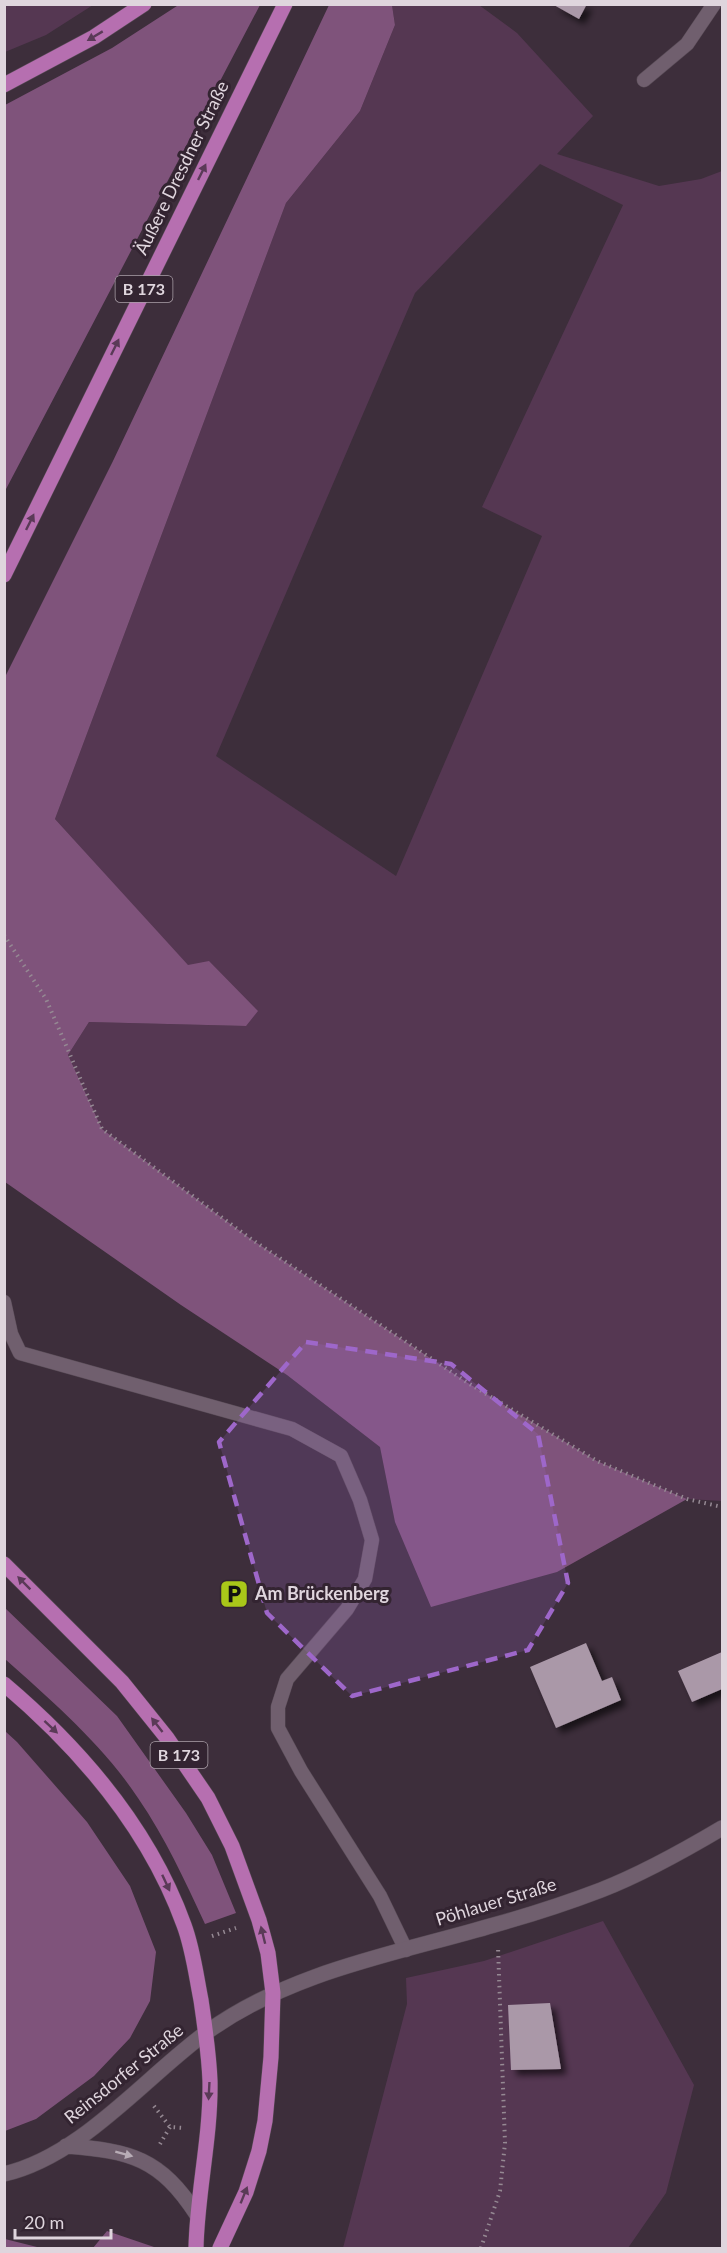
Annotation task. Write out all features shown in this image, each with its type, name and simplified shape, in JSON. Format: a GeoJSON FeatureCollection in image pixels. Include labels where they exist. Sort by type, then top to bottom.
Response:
{"type":"FeatureCollection","features":[{"type":"Feature","properties":{"kind":"main road"},"geometry":{"type":"LineString","coordinates":[[4,85],[94,37],[144,4]]}},
{"type":"Feature","properties":{"kind":"main road","name":"Äußere Dresdner Straße"},"geometry":{"type":"LineString","coordinates":[[4,575],[285,4]]}},
{"type":"Feature","properties":{"kind":"main road","name":"B 173"},"geometry":{"type":"LineString","coordinates":[[4,1564],[122,1682],[168,1738],[208,1798],[232,1846],[260,1920],[268,1953],[273,1993],[265,2121],[259,2151],[246,2192],[219,2248]]}},
{"type":"Feature","properties":{"kind":"main road"},"geometry":{"type":"LineString","coordinates":[[4,1684],[71,1746],[112,1794],[146,1844],[167,1884],[190,1943],[206,2033],[210,2082],[196,2248]]}},
{"type":"Feature","properties":{"kind":"street","name":"Pöhlauer Straße"},"geometry":{"type":"LineString","coordinates":[[273,1993],[347,1964],[497,1924],[603,1889],[723,1828]]}},
{"type":"Feature","properties":{"kind":"street","name":"Reinsdorfer Straße"},"geometry":{"type":"LineString","coordinates":[[4,2174],[41,2161],[66,2146],[105,2118],[206,2033],[273,1993]]}},
{"type":"Feature","properties":{"kind":"street","name":"Reinsdorfer Straße"},"geometry":{"type":"LineString","coordinates":[[66,2146],[105,2149],[131,2155],[169,2178],[197,2215]]}},
{"type":"Feature","properties":{"kind":"lane"},"geometry":{"type":"LineString","coordinates":[[644,80],[687,44],[714,4]]}},
{"type":"Feature","properties":{"kind":"lane"},"geometry":{"type":"LineString","coordinates":[[4,1302],[11,1334],[20,1353],[292,1429],[341,1456],[360,1500],[372,1540],[365,1579],[347,1609],[287,1679],[278,1707],[278,1728],[301,1771],[380,1896],[406,1950]]}},
{"type":"Feature","properties":{"kind":"path"},"geometry":{"type":"LineString","coordinates":[[4,935],[46,999],[102,1129],[251,1239],[468,1383],[597,1461],[687,1499],[723,1507]]}},
{"type":"Feature","properties":{"kind":"path"},"geometry":{"type":"LineString","coordinates":[[190,1943],[260,1920]]}},
{"type":"Feature","properties":{"kind":"path"},"geometry":{"type":"LineString","coordinates":[[481,2248],[500,2191],[505,2143],[497,1924]]}},
{"type":"Feature","properties":{"kind":"highlighted area"},"geometry":{"type":"Polygon","coordinates":[[[306,1342],[451,1364],[538,1434],[568,1583],[528,1650],[352,1696],[267,1613],[219,1442],[306,1342]]]}},
{"type":"Feature","properties":{"kind":"shaded area"},"geometry":{"type":"Polygon","coordinates":[[[5,4],[93,5],[46,35],[5,52],[5,4]]]}},
{"type":"Feature","properties":{"kind":"shaded area"},"geometry":{"type":"Polygon","coordinates":[[[180,4],[260,5],[5,491],[5,105],[112,48],[180,4]]]}},
{"type":"Feature","properties":{"kind":"shaded area"},"geometry":{"type":"Polygon","coordinates":[[[329,5],[392,5],[395,25],[360,111],[286,203],[55,819],[188,965],[209,961],[258,1011],[246,1026],[89,1022],[68,1055],[102,1129],[251,1239],[468,1383],[597,1461],[687,1499],[557,1572],[431,1607],[395,1522],[380,1447],[287,1375],[181,1305],[5,1182],[5,677],[113,461],[329,5]]]}},
{"type":"Feature","properties":{"kind":"shaded area"},"geometry":{"type":"Polygon","coordinates":[[[392,5],[479,5],[517,33],[593,116],[557,154],[659,186],[701,179],[722,171],[722,1501],[687,1499],[597,1461],[468,1383],[251,1239],[102,1129],[68,1055],[89,1022],[246,1026],[188,966],[55,819],[286,203],[360,111],[395,25],[392,5]],[[540,164],[415,293],[216,756],[396,876],[542,536],[482,507],[623,205],[540,164]]]}},
{"type":"Feature","properties":{"kind":"shaded area"},"geometry":{"type":"Polygon","coordinates":[[[4,1607],[117,1716],[186,1813],[212,1855],[236,1913],[205,1924],[166,1844],[124,1779],[76,1724],[5,1659],[4,1607]]]}},
{"type":"Feature","properties":{"kind":"shaded area"},"geometry":{"type":"Polygon","coordinates":[[[5,1731],[87,1822],[130,1886],[156,1952],[150,2001],[130,2038],[94,2076],[36,2119],[5,2131],[5,1731]]]}},
{"type":"Feature","properties":{"kind":"shaded area"},"geometry":{"type":"Polygon","coordinates":[[[603,1921],[694,2085],[666,2193],[628,2248],[343,2248],[407,2004],[406,1978],[484,1961],[603,1921]]]}},
{"type":"Feature","properties":{"kind":"shaded area"},"geometry":{"type":"Polygon","coordinates":[[[107,2231],[154,2247],[154,2248],[93,2248],[107,2231]]]}},
{"type":"Feature","properties":{"kind":"shaded area"},"geometry":{"type":"Polygon","coordinates":[[[5,2239],[41,2248],[5,2248],[5,2239]]]}},
{"type":"Feature","properties":{"kind":"building"},"geometry":{"type":"Polygon","coordinates":[[[552,4],[587,4],[579,19],[552,4]]]}},
{"type":"Feature","properties":{"kind":"building"},"geometry":{"type":"Polygon","coordinates":[[[586,1643],[602,1681],[612,1677],[621,1700],[556,1728],[530,1667],[586,1643]]]}},
{"type":"Feature","properties":{"kind":"building"},"geometry":{"type":"Polygon","coordinates":[[[722,1652],[722,1689],[692,1702],[678,1671],[722,1652]]]}},
{"type":"Feature","properties":{"kind":"building"},"geometry":{"type":"Polygon","coordinates":[[[550,2003],[561,2069],[511,2070],[508,2005],[550,2003]]]}},
{"type":"Feature","properties":{"kind":"place","name":"Am Brückenberg"},"geometry":{"type":"Point","coordinates":[234,1594]}}]}
